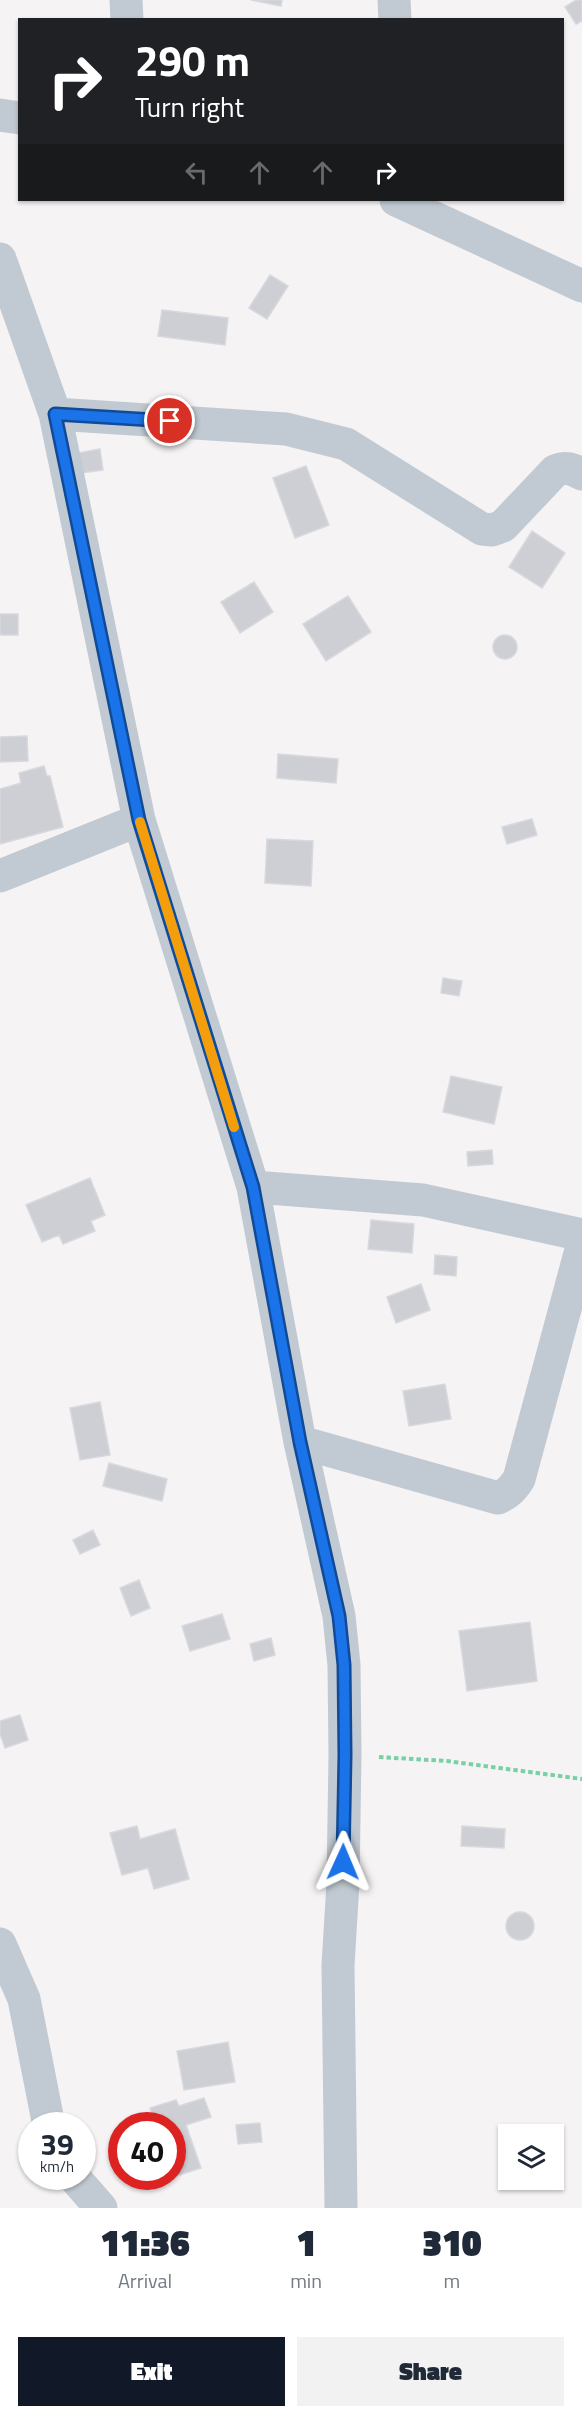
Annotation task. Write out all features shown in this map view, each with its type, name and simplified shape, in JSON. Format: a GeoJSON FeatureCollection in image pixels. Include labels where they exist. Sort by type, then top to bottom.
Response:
{"type":"FeatureCollection","features":[{"type":"Feature","properties":{"kind":"street"},"geometry":{"type":"LineString","coordinates":[[126,0],[127,18]]}},
{"type":"Feature","properties":{"kind":"street"},"geometry":{"type":"LineString","coordinates":[[394,0],[395,18]]}},
{"type":"Feature","properties":{"kind":"street"},"geometry":{"type":"LineString","coordinates":[[0,115],[18,118]]}},
{"type":"Feature","properties":{"kind":"street"},"geometry":{"type":"LineString","coordinates":[[404,201],[582,286]]}},
{"type":"Feature","properties":{"kind":"street"},"geometry":{"type":"LineString","coordinates":[[0,259],[55,414],[139,820],[253,1187],[300,1442],[339,1616],[344,1665],[345,1755],[343,1883],[338,1965],[341,2208]]}},
{"type":"Feature","properties":{"kind":"street"},"geometry":{"type":"LineString","coordinates":[[55,414],[286,429],[319,435],[346,444],[483,529],[492,530],[503,526],[555,471],[562,468],[582,474]]}},
{"type":"Feature","properties":{"kind":"street"},"geometry":{"type":"LineString","coordinates":[[0,876],[139,820]]}},
{"type":"Feature","properties":{"kind":"street"},"geometry":{"type":"LineString","coordinates":[[253,1187],[423,1200],[582,1235]]}},
{"type":"Feature","properties":{"kind":"street"},"geometry":{"type":"LineString","coordinates":[[300,1442],[498,1498],[504,1496],[512,1490],[519,1479],[582,1246]]}},
{"type":"Feature","properties":{"kind":"street"},"geometry":{"type":"LineString","coordinates":[[0,1944],[24,1999],[46,2112]]}},
{"type":"Feature","properties":{"kind":"street"},"geometry":{"type":"LineString","coordinates":[[85,2190],[100,2208]]}},
{"type":"Feature","properties":{"kind":"path"},"geometry":{"type":"LineString","coordinates":[[345,1755],[447,1761],[582,1779]]}},
{"type":"Feature","properties":{"kind":"building"},"geometry":{"type":"Polygon","coordinates":[[[251,0],[282,0],[281,6],[251,0]]]}},
{"type":"Feature","properties":{"kind":"building"},"geometry":{"type":"Polygon","coordinates":[[[576,0],[582,0],[582,21],[576,24],[565,7],[576,0]]]}},
{"type":"Feature","properties":{"kind":"building"},"geometry":{"type":"Polygon","coordinates":[[[270,275],[288,286],[267,319],[249,308],[270,275]]]}},
{"type":"Feature","properties":{"kind":"building"},"geometry":{"type":"Polygon","coordinates":[[[162,310],[228,318],[225,345],[158,336],[162,310]]]}},
{"type":"Feature","properties":{"kind":"building"},"geometry":{"type":"Polygon","coordinates":[[[100,449],[103,470],[81,473],[78,453],[100,449]]]}},
{"type":"Feature","properties":{"kind":"building"},"geometry":{"type":"Polygon","coordinates":[[[306,466],[329,525],[295,538],[273,478],[306,466]]]}},
{"type":"Feature","properties":{"kind":"building"},"geometry":{"type":"Polygon","coordinates":[[[532,531],[565,553],[542,588],[509,567],[532,531]]]}},
{"type":"Feature","properties":{"kind":"building"},"geometry":{"type":"Polygon","coordinates":[[[254,582],[273,612],[240,633],[221,602],[254,582]]]}},
{"type":"Feature","properties":{"kind":"building"},"geometry":{"type":"Polygon","coordinates":[[[348,596],[371,632],[326,661],[303,624],[348,596]]]}},
{"type":"Feature","properties":{"kind":"building"},"geometry":{"type":"Polygon","coordinates":[[[0,614],[18,614],[18,635],[0,635],[0,614]]]}},
{"type":"Feature","properties":{"kind":"building"},"geometry":{"type":"Polygon","coordinates":[[[505,635],[513,639],[517,647],[513,655],[505,659],[497,655],[493,647],[497,639],[505,635]]]}},
{"type":"Feature","properties":{"kind":"building"},"geometry":{"type":"Polygon","coordinates":[[[27,736],[28,761],[0,762],[0,737],[27,736]]]}},
{"type":"Feature","properties":{"kind":"building"},"geometry":{"type":"Polygon","coordinates":[[[278,754],[338,759],[336,783],[277,778],[278,754]]]}},
{"type":"Feature","properties":{"kind":"building"},"geometry":{"type":"Polygon","coordinates":[[[44,766],[47,776],[50,776],[63,827],[0,844],[0,789],[21,783],[19,773],[44,766]]]}},
{"type":"Feature","properties":{"kind":"building"},"geometry":{"type":"Polygon","coordinates":[[[532,819],[537,835],[507,844],[502,827],[532,819]]]}},
{"type":"Feature","properties":{"kind":"building"},"geometry":{"type":"Polygon","coordinates":[[[267,839],[313,841],[311,886],[265,883],[267,839]]]}},
{"type":"Feature","properties":{"kind":"building"},"geometry":{"type":"Polygon","coordinates":[[[443,978],[462,981],[459,996],[441,993],[443,978]]]}},
{"type":"Feature","properties":{"kind":"building"},"geometry":{"type":"Polygon","coordinates":[[[451,1076],[502,1087],[494,1124],[443,1112],[451,1076]]]}},
{"type":"Feature","properties":{"kind":"building"},"geometry":{"type":"Polygon","coordinates":[[[492,1150],[493,1164],[468,1166],[467,1152],[492,1150]]]}},
{"type":"Feature","properties":{"kind":"building"},"geometry":{"type":"Polygon","coordinates":[[[90,1178],[105,1215],[91,1221],[95,1231],[63,1244],[59,1235],[42,1242],[26,1205],[90,1178]]]}},
{"type":"Feature","properties":{"kind":"building"},"geometry":{"type":"Polygon","coordinates":[[[371,1220],[414,1224],[412,1253],[368,1249],[371,1220]]]}},
{"type":"Feature","properties":{"kind":"building"},"geometry":{"type":"Polygon","coordinates":[[[435,1255],[457,1257],[456,1276],[434,1274],[435,1255]]]}},
{"type":"Feature","properties":{"kind":"building"},"geometry":{"type":"Polygon","coordinates":[[[421,1284],[430,1310],[396,1323],[387,1297],[421,1284]]]}},
{"type":"Feature","properties":{"kind":"building"},"geometry":{"type":"Polygon","coordinates":[[[445,1384],[451,1419],[409,1426],[403,1391],[445,1384]]]}},
{"type":"Feature","properties":{"kind":"building"},"geometry":{"type":"Polygon","coordinates":[[[100,1402],[110,1455],[80,1460],[70,1408],[100,1402]]]}},
{"type":"Feature","properties":{"kind":"building"},"geometry":{"type":"Polygon","coordinates":[[[109,1463],[167,1479],[162,1501],[103,1486],[109,1463]]]}},
{"type":"Feature","properties":{"kind":"building"},"geometry":{"type":"Polygon","coordinates":[[[93,1530],[100,1545],[80,1554],[73,1540],[93,1530]]]}},
{"type":"Feature","properties":{"kind":"building"},"geometry":{"type":"Polygon","coordinates":[[[139,1580],[150,1608],[131,1616],[120,1588],[139,1580]]]}},
{"type":"Feature","properties":{"kind":"building"},"geometry":{"type":"Polygon","coordinates":[[[222,1614],[230,1639],[190,1651],[182,1626],[222,1614]]]}},
{"type":"Feature","properties":{"kind":"building"},"geometry":{"type":"Polygon","coordinates":[[[530,1622],[537,1681],[467,1691],[459,1631],[530,1622]]]}},
{"type":"Feature","properties":{"kind":"building"},"geometry":{"type":"Polygon","coordinates":[[[271,1638],[275,1655],[254,1661],[250,1644],[271,1638]]]}},
{"type":"Feature","properties":{"kind":"building"},"geometry":{"type":"Polygon","coordinates":[[[20,1715],[28,1740],[5,1748],[0,1734],[0,1721],[20,1715]]]}},
{"type":"Feature","properties":{"kind":"building"},"geometry":{"type":"Polygon","coordinates":[[[137,1826],[140,1839],[175,1829],[189,1879],[154,1889],[148,1868],[122,1875],[110,1833],[137,1826]]]}},
{"type":"Feature","properties":{"kind":"building"},"geometry":{"type":"Polygon","coordinates":[[[462,1826],[505,1829],[504,1848],[461,1846],[462,1826]]]}},
{"type":"Feature","properties":{"kind":"building"},"geometry":{"type":"Polygon","coordinates":[[[520,1912],[530,1916],[534,1926],[530,1936],[520,1940],[510,1936],[506,1926],[510,1916],[520,1912]]]}},
{"type":"Feature","properties":{"kind":"building"},"geometry":{"type":"Polygon","coordinates":[[[228,2042],[235,2082],[184,2090],[177,2051],[228,2042]]]}},
{"type":"Feature","properties":{"kind":"building"},"geometry":{"type":"Polygon","coordinates":[[[204,2098],[211,2117],[186,2125],[186,2112],[151,2112],[150,2108],[176,2100],[179,2106],[204,2098]]]}},
{"type":"Feature","properties":{"kind":"building"},"geometry":{"type":"Polygon","coordinates":[[[260,2123],[262,2142],[238,2144],[236,2125],[260,2123]]]}},
{"type":"Feature","properties":{"kind":"building"},"geometry":{"type":"Polygon","coordinates":[[[186,2125],[201,2168],[186,2173],[186,2125]]]}},
{"type":"Feature","properties":{"kind":"slow traffic"},"geometry":{"type":"LineString","coordinates":[[140,822],[234,1127]]}},
{"type":"Feature","properties":{"kind":"route"},"geometry":{"type":"LineString","coordinates":[[170,421],[55,414],[139,820],[253,1187],[300,1442],[339,1616],[344,1665],[343,1862]]}}]}
